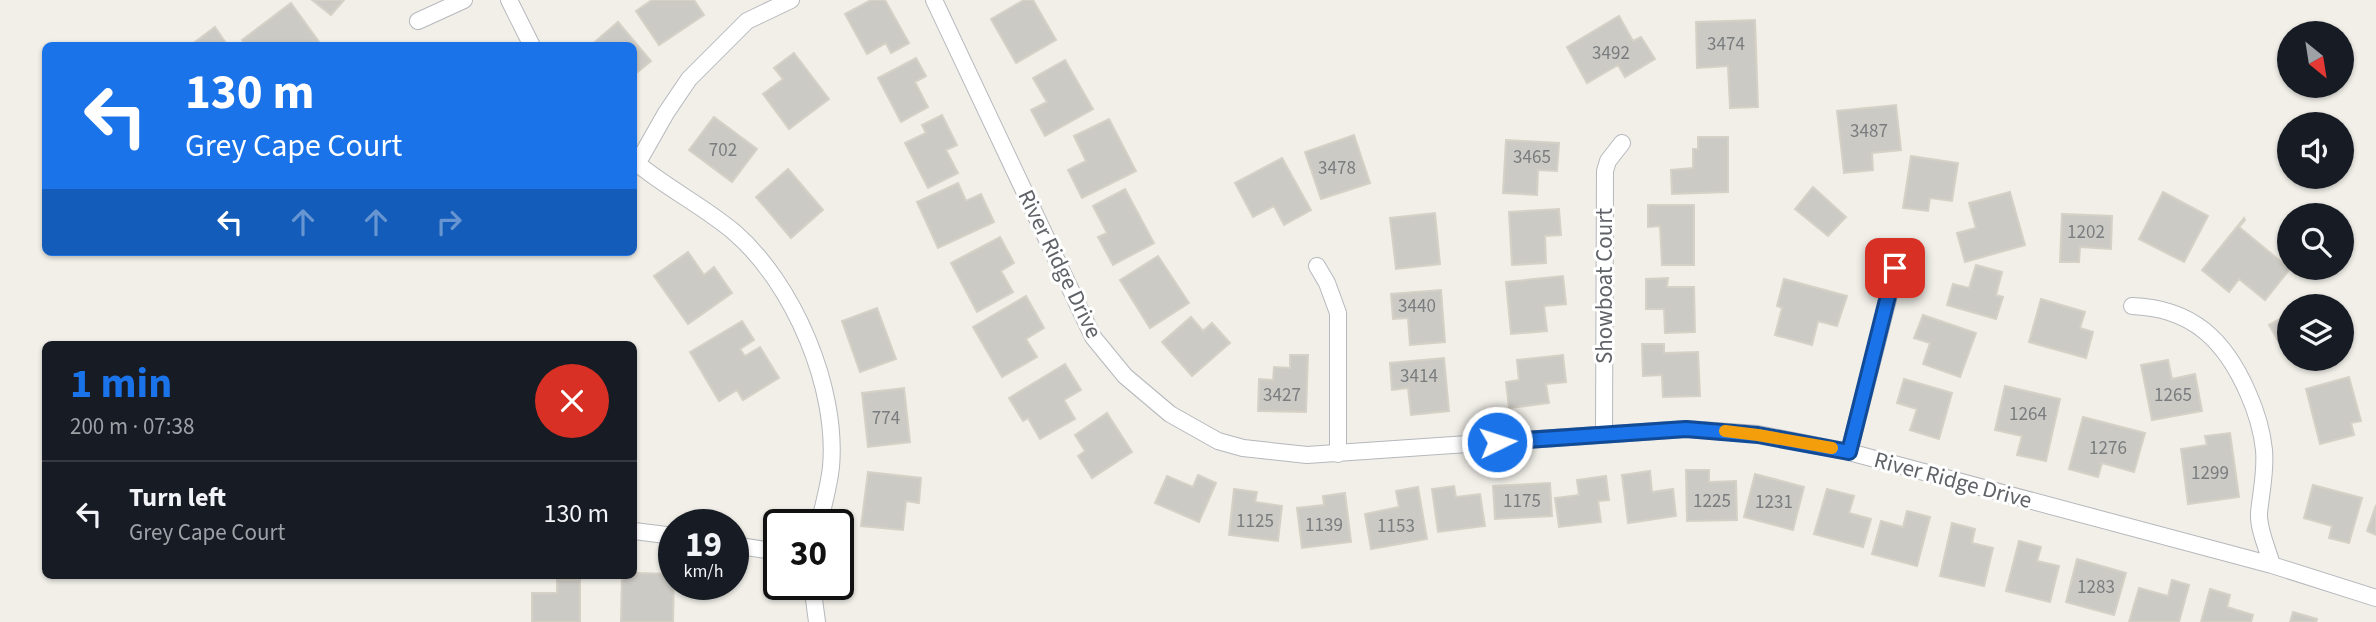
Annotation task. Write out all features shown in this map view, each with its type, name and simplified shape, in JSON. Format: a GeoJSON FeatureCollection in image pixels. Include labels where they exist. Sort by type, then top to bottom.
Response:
{"type":"FeatureCollection","features":[{"type":"Feature","properties":{"kind":"street"},"geometry":{"type":"LineString","coordinates":[[418,21],[464,0]]}},
{"type":"Feature","properties":{"kind":"street"},"geometry":{"type":"LineString","coordinates":[[509,0],[530,42]]}},
{"type":"Feature","properties":{"kind":"street"},"geometry":{"type":"LineString","coordinates":[[637,160],[689,79],[747,21],[791,0]]}},
{"type":"Feature","properties":{"kind":"street","name":"River Ridge Drive"},"geometry":{"type":"LineString","coordinates":[[934,0],[1089,330],[1106,355],[1132,383],[1163,409],[1217,441],[1243,448],[1287,454],[1338,454],[1686,429],[1758,435],[1849,452],[2272,565],[2376,598]]}},
{"type":"Feature","properties":{"kind":"street","name":"Showboat Court"},"geometry":{"type":"LineString","coordinates":[[1604,434],[1605,171],[1608,161],[1622,144]]}},
{"type":"Feature","properties":{"kind":"street"},"geometry":{"type":"LineString","coordinates":[[637,164],[735,233],[774,277],[799,320],[820,372],[830,424],[831,468],[822,509]]}},
{"type":"Feature","properties":{"kind":"street"},"geometry":{"type":"LineString","coordinates":[[1317,266],[1334,297],[1338,313],[1338,454]]}},
{"type":"Feature","properties":{"kind":"street"},"geometry":{"type":"LineString","coordinates":[[1849,452],[1895,268]]}},
{"type":"Feature","properties":{"kind":"street"},"geometry":{"type":"LineString","coordinates":[[2132,306],[2173,312],[2204,329],[2229,356],[2240,374],[2253,405],[2264,447],[2265,466],[2259,516],[2272,565]]}},
{"type":"Feature","properties":{"kind":"street"},"geometry":{"type":"LineString","coordinates":[[637,531],[658,534]]}},
{"type":"Feature","properties":{"kind":"street"},"geometry":{"type":"LineString","coordinates":[[814,600],[817,622]]}},
{"type":"Feature","properties":{"kind":"building"},"geometry":{"type":"Polygon","coordinates":[[[312,0],[344,0],[331,15],[312,0]]]}},
{"type":"Feature","properties":{"kind":"building"},"geometry":{"type":"Polygon","coordinates":[[[652,0],[694,0],[704,15],[659,45],[636,11],[652,0]]]}},
{"type":"Feature","properties":{"kind":"building"},"geometry":{"type":"Polygon","coordinates":[[[871,0],[885,0],[909,43],[891,53],[886,43],[867,54],[845,14],[871,0]]]}},
{"type":"Feature","properties":{"kind":"building"},"geometry":{"type":"Polygon","coordinates":[[[1024,0],[1033,0],[1056,40],[1016,63],[991,19],[1024,0]]]}},
{"type":"Feature","properties":{"kind":"building"},"geometry":{"type":"Polygon","coordinates":[[[291,3],[319,42],[243,42],[242,40],[291,3]]]}},
{"type":"Feature","properties":{"kind":"building"},"geometry":{"type":"Polygon","coordinates":[[[1619,16],[1633,41],[1641,37],[1655,59],[1625,77],[1618,65],[1587,83],[1567,47],[1619,16]]]}},
{"type":"Feature","properties":{"kind":"building"},"geometry":{"type":"Polygon","coordinates":[[[1755,20],[1758,107],[1730,108],[1728,66],[1697,68],[1696,22],[1755,20]]]}},
{"type":"Feature","properties":{"kind":"building"},"geometry":{"type":"Polygon","coordinates":[[[618,22],[635,42],[595,42],[618,22]]]}},
{"type":"Feature","properties":{"kind":"building"},"geometry":{"type":"Polygon","coordinates":[[[215,27],[225,42],[195,42],[215,27]]]}},
{"type":"Feature","properties":{"kind":"building"},"geometry":{"type":"Polygon","coordinates":[[[637,44],[651,61],[637,73],[637,44]]]}},
{"type":"Feature","properties":{"kind":"building"},"geometry":{"type":"Polygon","coordinates":[[[794,53],[829,99],[789,129],[763,94],[783,79],[774,68],[794,53]]]}},
{"type":"Feature","properties":{"kind":"building"},"geometry":{"type":"Polygon","coordinates":[[[916,58],[926,76],[915,82],[928,107],[901,122],[878,78],[916,58]]]}},
{"type":"Feature","properties":{"kind":"building"},"geometry":{"type":"Polygon","coordinates":[[[1065,60],[1093,109],[1045,136],[1031,110],[1047,102],[1033,78],[1065,60]]]}},
{"type":"Feature","properties":{"kind":"building"},"geometry":{"type":"Polygon","coordinates":[[[1896,105],[1901,150],[1872,153],[1873,170],[1844,173],[1837,111],[1896,105]]]}},
{"type":"Feature","properties":{"kind":"building"},"geometry":{"type":"Polygon","coordinates":[[[942,115],[957,145],[946,150],[958,173],[928,188],[905,143],[926,133],[922,125],[942,115]]]}},
{"type":"Feature","properties":{"kind":"building"},"geometry":{"type":"Polygon","coordinates":[[[714,117],[757,149],[732,182],[689,150],[714,117]]]}},
{"type":"Feature","properties":{"kind":"building"},"geometry":{"type":"Polygon","coordinates":[[[1109,119],[1136,171],[1082,198],[1068,170],[1086,161],[1074,136],[1109,119]]]}},
{"type":"Feature","properties":{"kind":"building"},"geometry":{"type":"Polygon","coordinates":[[[1354,135],[1370,183],[1321,199],[1305,152],[1354,135]]]}},
{"type":"Feature","properties":{"kind":"building"},"geometry":{"type":"Polygon","coordinates":[[[1698,137],[1728,137],[1728,192],[1672,194],[1671,170],[1693,168],[1693,149],[1698,149],[1698,137]]]}},
{"type":"Feature","properties":{"kind":"building"},"geometry":{"type":"Polygon","coordinates":[[[1506,140],[1559,143],[1557,171],[1538,170],[1537,195],[1503,193],[1506,140]]]}},
{"type":"Feature","properties":{"kind":"building"},"geometry":{"type":"Polygon","coordinates":[[[1911,156],[1958,163],[1952,201],[1930,198],[1928,211],[1903,208],[1911,156]]]}},
{"type":"Feature","properties":{"kind":"building"},"geometry":{"type":"Polygon","coordinates":[[[1282,158],[1311,210],[1284,225],[1274,206],[1253,217],[1235,183],[1282,158]]]}},
{"type":"Feature","properties":{"kind":"building"},"geometry":{"type":"Polygon","coordinates":[[[788,169],[823,210],[791,238],[756,197],[788,169]]]}},
{"type":"Feature","properties":{"kind":"building"},"geometry":{"type":"Polygon","coordinates":[[[958,183],[966,201],[981,194],[994,222],[938,248],[917,202],[958,183]]]}},
{"type":"Feature","properties":{"kind":"building"},"geometry":{"type":"Polygon","coordinates":[[[1813,187],[1846,217],[1828,236],[1795,209],[1813,187]]]}},
{"type":"Feature","properties":{"kind":"building"},"geometry":{"type":"Polygon","coordinates":[[[1125,189],[1154,243],[1113,265],[1098,237],[1107,233],[1093,206],[1125,189]]]}},
{"type":"Feature","properties":{"kind":"building"},"geometry":{"type":"Polygon","coordinates":[[[2010,192],[2025,245],[1965,262],[1957,233],[1976,228],[1969,203],[2010,192]]]}},
{"type":"Feature","properties":{"kind":"building"},"geometry":{"type":"Polygon","coordinates":[[[2163,192],[2208,216],[2184,262],[2139,239],[2163,192]]]}},
{"type":"Feature","properties":{"kind":"building"},"geometry":{"type":"Polygon","coordinates":[[[1648,205],[1694,205],[1694,265],[1662,265],[1660,226],[1648,227],[1648,205]]]}},
{"type":"Feature","properties":{"kind":"building"},"geometry":{"type":"Polygon","coordinates":[[[1559,209],[1561,235],[1545,236],[1546,263],[1512,265],[1509,212],[1559,209]]]}},
{"type":"Feature","properties":{"kind":"building"},"geometry":{"type":"Polygon","coordinates":[[[1435,213],[1440,264],[1396,269],[1390,218],[1435,213]]]}},
{"type":"Feature","properties":{"kind":"building"},"geometry":{"type":"Polygon","coordinates":[[[2062,214],[2112,216],[2111,249],[2080,247],[2079,262],[2060,262],[2062,214]]]}},
{"type":"Feature","properties":{"kind":"building"},"geometry":{"type":"Polygon","coordinates":[[[2244,218],[2239,227],[2277,258],[2277,280],[2281,280],[2265,300],[2239,279],[2229,292],[2202,270],[2244,218]]]}},
{"type":"Feature","properties":{"kind":"building"},"geometry":{"type":"Polygon","coordinates":[[[1000,237],[1014,263],[1001,271],[1013,292],[977,312],[951,263],[1000,237]]]}},
{"type":"Feature","properties":{"kind":"building"},"geometry":{"type":"Polygon","coordinates":[[[688,252],[704,275],[714,267],[732,293],[688,324],[654,276],[688,252]]]}},
{"type":"Feature","properties":{"kind":"building"},"geometry":{"type":"Polygon","coordinates":[[[1158,256],[1189,303],[1150,328],[1120,280],[1158,256]]]}},
{"type":"Feature","properties":{"kind":"building"},"geometry":{"type":"Polygon","coordinates":[[[1976,265],[2002,272],[1996,295],[2003,297],[1996,319],[1947,305],[1953,284],[1969,288],[1976,265]]]}},
{"type":"Feature","properties":{"kind":"building"},"geometry":{"type":"Polygon","coordinates":[[[1563,276],[1566,304],[1544,306],[1547,331],[1511,334],[1506,282],[1563,276]]]}},
{"type":"Feature","properties":{"kind":"building"},"geometry":{"type":"Polygon","coordinates":[[[1668,278],[1667,287],[1694,287],[1695,332],[1665,333],[1664,309],[1646,309],[1646,279],[1668,278]]]}},
{"type":"Feature","properties":{"kind":"building"},"geometry":{"type":"Polygon","coordinates":[[[1784,279],[1847,296],[1837,326],[1818,321],[1812,345],[1775,335],[1782,308],[1777,306],[1784,279]]]}},
{"type":"Feature","properties":{"kind":"building"},"geometry":{"type":"Polygon","coordinates":[[[1441,290],[1445,342],[1410,345],[1408,318],[1393,319],[1391,294],[1441,290]]]}},
{"type":"Feature","properties":{"kind":"building"},"geometry":{"type":"Polygon","coordinates":[[[1026,296],[1044,328],[1026,339],[1037,357],[1002,377],[973,327],[1026,296]]]}},
{"type":"Feature","properties":{"kind":"building"},"geometry":{"type":"Polygon","coordinates":[[[2041,299],[2085,312],[2080,328],[2093,332],[2086,358],[2029,342],[2041,299]]]}},
{"type":"Feature","properties":{"kind":"building"},"geometry":{"type":"Polygon","coordinates":[[[877,308],[896,359],[860,372],[842,321],[877,308]]]}},
{"type":"Feature","properties":{"kind":"building"},"geometry":{"type":"Polygon","coordinates":[[[1923,315],[1976,333],[1960,377],[1923,364],[1930,343],[1914,338],[1923,315]]]}},
{"type":"Feature","properties":{"kind":"building"},"geometry":{"type":"Polygon","coordinates":[[[1191,317],[1203,331],[1212,323],[1230,343],[1192,376],[1162,342],[1191,317]]]}},
{"type":"Feature","properties":{"kind":"building"},"geometry":{"type":"Polygon","coordinates":[[[742,321],[754,340],[740,349],[745,356],[760,347],[779,378],[743,400],[737,390],[719,401],[690,352],[742,321]]]}},
{"type":"Feature","properties":{"kind":"building"},"geometry":{"type":"Polygon","coordinates":[[[2277,321],[2277,339],[2269,325],[2277,321]]]}},
{"type":"Feature","properties":{"kind":"building"},"geometry":{"type":"Polygon","coordinates":[[[1642,344],[1664,344],[1664,353],[1698,352],[1700,396],[1663,397],[1662,375],[1643,376],[1642,344]]]}},
{"type":"Feature","properties":{"kind":"building"},"geometry":{"type":"Polygon","coordinates":[[[1290,355],[1308,355],[1306,412],[1258,411],[1259,379],[1273,380],[1274,367],[1290,368],[1290,355]]]}},
{"type":"Feature","properties":{"kind":"building"},"geometry":{"type":"Polygon","coordinates":[[[1563,355],[1566,382],[1546,384],[1549,403],[1509,408],[1506,382],[1519,380],[1517,360],[1563,355]]]}},
{"type":"Feature","properties":{"kind":"building"},"geometry":{"type":"Polygon","coordinates":[[[1444,358],[1449,411],[1411,415],[1408,388],[1392,390],[1390,363],[1444,358]]]}},
{"type":"Feature","properties":{"kind":"building"},"geometry":{"type":"Polygon","coordinates":[[[2168,360],[2172,379],[2195,374],[2202,411],[2152,420],[2141,365],[2168,360]]]}},
{"type":"Feature","properties":{"kind":"building"},"geometry":{"type":"Polygon","coordinates":[[[1065,364],[1081,390],[1064,400],[1075,419],[1040,439],[1028,418],[1023,421],[1009,398],[1065,364]]]}},
{"type":"Feature","properties":{"kind":"building"},"geometry":{"type":"Polygon","coordinates":[[[2349,377],[2361,421],[2351,423],[2354,435],[2320,444],[2306,389],[2349,377]]]}},
{"type":"Feature","properties":{"kind":"building"},"geometry":{"type":"Polygon","coordinates":[[[1904,379],[1952,393],[1939,439],[1910,430],[1917,409],[1897,403],[1904,379]]]}},
{"type":"Feature","properties":{"kind":"building"},"geometry":{"type":"Polygon","coordinates":[[[2005,386],[2060,399],[2046,461],[2017,455],[2022,436],[1995,430],[2005,386]]]}},
{"type":"Feature","properties":{"kind":"building"},"geometry":{"type":"Polygon","coordinates":[[[904,388],[910,442],[868,447],[862,393],[904,388]]]}},
{"type":"Feature","properties":{"kind":"building"},"geometry":{"type":"Polygon","coordinates":[[[1107,413],[1132,452],[1092,478],[1078,456],[1085,451],[1075,435],[1107,413]]]}},
{"type":"Feature","properties":{"kind":"building"},"geometry":{"type":"Polygon","coordinates":[[[2083,417],[2145,433],[2134,472],[2102,463],[2098,477],[2069,469],[2083,417]]]}},
{"type":"Feature","properties":{"kind":"building"},"geometry":{"type":"Polygon","coordinates":[[[2230,433],[2239,497],[2188,504],[2181,449],[2207,445],[2205,436],[2230,433]]]}},
{"type":"Feature","properties":{"kind":"building"},"geometry":{"type":"Polygon","coordinates":[[[1686,470],[1709,470],[1709,482],[1736,481],[1737,520],[1687,521],[1686,470]]]}},
{"type":"Feature","properties":{"kind":"building"},"geometry":{"type":"Polygon","coordinates":[[[1650,471],[1652,492],[1673,489],[1676,516],[1628,523],[1622,475],[1650,471]]]}},
{"type":"Feature","properties":{"kind":"building"},"geometry":{"type":"Polygon","coordinates":[[[868,472],[921,478],[919,503],[906,501],[903,530],[861,526],[868,472]]]}},
{"type":"Feature","properties":{"kind":"building"},"geometry":{"type":"Polygon","coordinates":[[[1755,474],[1804,487],[1793,530],[1744,517],[1755,474]]]}},
{"type":"Feature","properties":{"kind":"building"},"geometry":{"type":"Polygon","coordinates":[[[1198,475],[1216,483],[1199,522],[1155,503],[1167,476],[1193,487],[1198,475]]]}},
{"type":"Feature","properties":{"kind":"building"},"geometry":{"type":"Polygon","coordinates":[[[1606,476],[1609,500],[1598,501],[1601,522],[1559,527],[1555,498],[1579,495],[1577,480],[1606,476]]]}},
{"type":"Feature","properties":{"kind":"building"},"geometry":{"type":"Polygon","coordinates":[[[1550,483],[1552,516],[1495,519],[1493,486],[1550,483]]]}},
{"type":"Feature","properties":{"kind":"building"},"geometry":{"type":"Polygon","coordinates":[[[2313,485],[2362,498],[2349,543],[2329,538],[2332,526],[2304,518],[2313,485]]]}},
{"type":"Feature","properties":{"kind":"building"},"geometry":{"type":"Polygon","coordinates":[[[1454,486],[1456,497],[1480,494],[1485,526],[1438,532],[1432,489],[1454,486]]]}},
{"type":"Feature","properties":{"kind":"building"},"geometry":{"type":"Polygon","coordinates":[[[1418,487],[1427,539],[1371,549],[1365,514],[1399,507],[1396,491],[1418,487]]]}},
{"type":"Feature","properties":{"kind":"building"},"geometry":{"type":"Polygon","coordinates":[[[1234,489],[1257,492],[1255,502],[1282,506],[1278,541],[1229,535],[1234,489]]]}},
{"type":"Feature","properties":{"kind":"building"},"geometry":{"type":"Polygon","coordinates":[[[1827,489],[1854,496],[1849,513],[1871,519],[1863,547],[1814,534],[1827,489]]]}},
{"type":"Feature","properties":{"kind":"building"},"geometry":{"type":"Polygon","coordinates":[[[1345,493],[1351,542],[1302,548],[1297,508],[1324,505],[1323,496],[1345,493]]]}},
{"type":"Feature","properties":{"kind":"building"},"geometry":{"type":"Polygon","coordinates":[[[2376,505],[2376,535],[2367,531],[2376,505]]]}},
{"type":"Feature","properties":{"kind":"building"},"geometry":{"type":"Polygon","coordinates":[[[1907,511],[1930,517],[1917,566],[1872,554],[1881,521],[1903,527],[1907,511]]]}},
{"type":"Feature","properties":{"kind":"building"},"geometry":{"type":"Polygon","coordinates":[[[1952,523],[1975,529],[1972,543],[1993,548],[1984,586],[1940,576],[1952,523]]]}},
{"type":"Feature","properties":{"kind":"building"},"geometry":{"type":"Polygon","coordinates":[[[2019,541],[2041,547],[2037,561],[2059,566],[2050,602],[2006,591],[2019,541]]]}},
{"type":"Feature","properties":{"kind":"building"},"geometry":{"type":"Polygon","coordinates":[[[2077,559],[2126,573],[2114,615],[2066,602],[2077,559]]]}},
{"type":"Feature","properties":{"kind":"building"},"geometry":{"type":"Polygon","coordinates":[[[637,573],[658,574],[658,600],[673,600],[673,622],[621,622],[622,579],[637,579],[637,573]]]}},
{"type":"Feature","properties":{"kind":"building"},"geometry":{"type":"Polygon","coordinates":[[[557,580],[580,580],[580,622],[532,622],[532,593],[557,593],[557,580]]]}},
{"type":"Feature","properties":{"kind":"building"},"geometry":{"type":"Polygon","coordinates":[[[2172,580],[2189,585],[2179,622],[2129,622],[2139,588],[2168,596],[2172,580]]]}},
{"type":"Feature","properties":{"kind":"building"},"geometry":{"type":"Polygon","coordinates":[[[2210,589],[2230,595],[2227,607],[2253,615],[2251,622],[2201,622],[2210,589]]]}},
{"type":"Feature","properties":{"kind":"building"},"geometry":{"type":"Polygon","coordinates":[[[2293,612],[2317,619],[2316,622],[2290,622],[2293,612]]]}},
{"type":"Feature","properties":{"kind":"slow traffic"},"geometry":{"type":"LineString","coordinates":[[1725,431],[1832,448]]}},
{"type":"Feature","properties":{"kind":"route"},"geometry":{"type":"LineString","coordinates":[[1497,442],[1686,429],[1758,435],[1849,452],[1895,268]]}}]}
